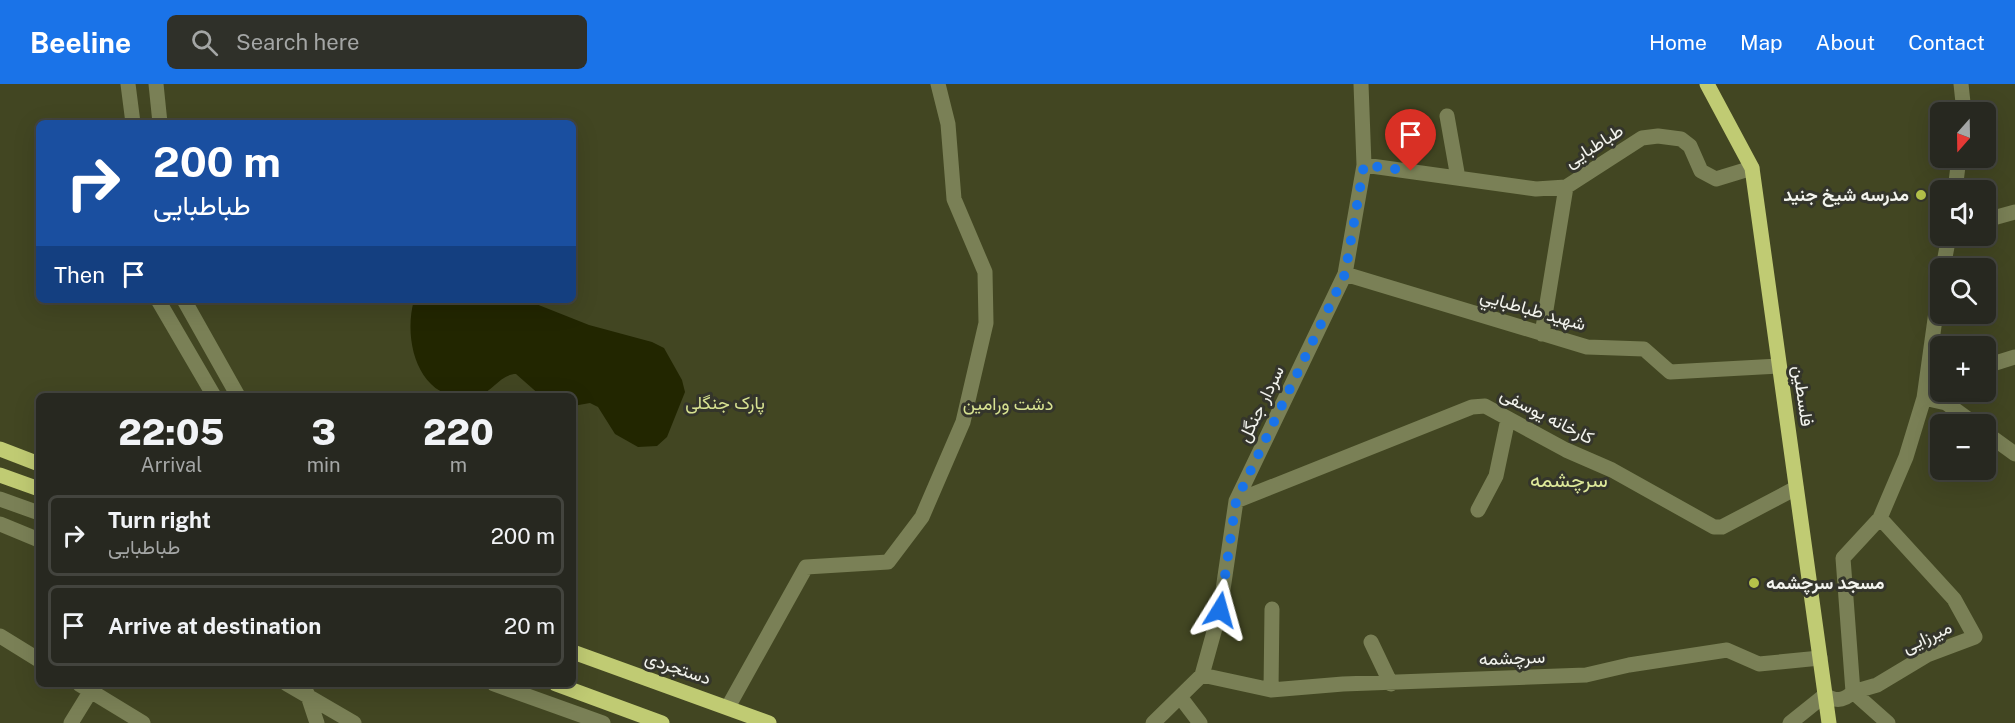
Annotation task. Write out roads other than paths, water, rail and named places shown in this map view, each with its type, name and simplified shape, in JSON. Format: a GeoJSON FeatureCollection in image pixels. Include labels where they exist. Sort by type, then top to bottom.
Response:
{"type":"FeatureCollection","features":[{"type":"Feature","properties":{"kind":"main road","name":"فلسطین"},"geometry":{"type":"LineString","coordinates":[[1707,84],[1752,168],[1820,658],[1825,713]]}},
{"type":"Feature","properties":{"kind":"main road"},"geometry":{"type":"LineString","coordinates":[[0,449],[36,463]]}},
{"type":"Feature","properties":{"kind":"main road"},"geometry":{"type":"LineString","coordinates":[[0,475],[36,488]]}},
{"type":"Feature","properties":{"kind":"main road","name":"دستجردی"},"geometry":{"type":"LineString","coordinates":[[576,653],[769,723]]}},
{"type":"Feature","properties":{"kind":"main road"},"geometry":{"type":"LineString","coordinates":[[564,687],[662,723]]}},
{"type":"Feature","properties":{"kind":"street"},"geometry":{"type":"LineString","coordinates":[[128,84],[133,120]]}},
{"type":"Feature","properties":{"kind":"street"},"geometry":{"type":"LineString","coordinates":[[156,84],[160,120]]}},
{"type":"Feature","properties":{"kind":"street"},"geometry":{"type":"LineString","coordinates":[[728,707],[806,567],[888,562],[922,518],[963,422],[986,323],[985,272],[954,199],[948,124],[938,84]]}},
{"type":"Feature","properties":{"kind":"street","name":"سردار جنگل"},"geometry":{"type":"LineString","coordinates":[[1153,723],[1202,675],[1220,610],[1236,501],[1345,274],[1364,165],[1361,84]]}},
{"type":"Feature","properties":{"kind":"street"},"geometry":{"type":"LineString","coordinates":[[1962,84],[1964,102]]}},
{"type":"Feature","properties":{"kind":"street"},"geometry":{"type":"LineString","coordinates":[[1447,116],[1458,178]]}},
{"type":"Feature","properties":{"kind":"street","name":"طباطبایی"},"geometry":{"type":"LineString","coordinates":[[1364,165],[1536,189],[1566,187],[1642,138],[1658,136],[1682,139],[1690,146],[1701,171],[1716,179],[1752,168]]}},
{"type":"Feature","properties":{"kind":"street"},"geometry":{"type":"LineString","coordinates":[[1542,334],[1566,187]]}},
{"type":"Feature","properties":{"kind":"street"},"geometry":{"type":"LineString","coordinates":[[1996,217],[2015,212]]}},
{"type":"Feature","properties":{"kind":"street","name":"شهيد طباطبايي"},"geometry":{"type":"LineString","coordinates":[[1345,274],[1587,347],[1644,349],[1670,372],[1779,366]]}},
{"type":"Feature","properties":{"kind":"street"},"geometry":{"type":"LineString","coordinates":[[160,303],[212,393]]}},
{"type":"Feature","properties":{"kind":"street"},"geometry":{"type":"LineString","coordinates":[[186,303],[236,393]]}},
{"type":"Feature","properties":{"kind":"street"},"geometry":{"type":"LineString","coordinates":[[1888,723],[1853,692],[1843,558],[1880,518],[1906,457],[1924,398],[1934,324]]}},
{"type":"Feature","properties":{"kind":"street"},"geometry":{"type":"LineString","coordinates":[[1996,363],[2015,357]]}},
{"type":"Feature","properties":{"kind":"street"},"geometry":{"type":"LineString","coordinates":[[1924,398],[1930,398]]}},
{"type":"Feature","properties":{"kind":"street"},"geometry":{"type":"LineString","coordinates":[[1955,402],[1966,414]]}},
{"type":"Feature","properties":{"kind":"street","name":"کارخانه یوسفی"},"geometry":{"type":"LineString","coordinates":[[1236,501],[1472,407],[1485,406],[1612,470],[1714,526],[1722,527],[1796,488]]}},
{"type":"Feature","properties":{"kind":"street"},"geometry":{"type":"LineString","coordinates":[[1478,510],[1496,476],[1508,419]]}},
{"type":"Feature","properties":{"kind":"street"},"geometry":{"type":"LineString","coordinates":[[1996,440],[2015,454]]}},
{"type":"Feature","properties":{"kind":"street"},"geometry":{"type":"LineString","coordinates":[[0,499],[36,512]]}},
{"type":"Feature","properties":{"kind":"street","name":"میرزایی"},"geometry":{"type":"LineString","coordinates":[[1853,692],[1877,685],[1927,655],[1975,637],[1954,599],[1880,518]]}},
{"type":"Feature","properties":{"kind":"street"},"geometry":{"type":"LineString","coordinates":[[0,524],[36,539]]}},
{"type":"Feature","properties":{"kind":"street"},"geometry":{"type":"LineString","coordinates":[[1271,690],[1272,609]]}},
{"type":"Feature","properties":{"kind":"street"},"geometry":{"type":"LineString","coordinates":[[0,636],[36,658]]}},
{"type":"Feature","properties":{"kind":"street"},"geometry":{"type":"LineString","coordinates":[[1371,642],[1391,684]]}},
{"type":"Feature","properties":{"kind":"street","name":"سرچشمه"},"geometry":{"type":"LineString","coordinates":[[1202,675],[1271,690],[1511,676],[1586,675],[1629,665],[1727,650],[1760,664],[1820,658]]}},
{"type":"Feature","properties":{"kind":"street"},"geometry":{"type":"LineString","coordinates":[[71,723],[88,687]]}},
{"type":"Feature","properties":{"kind":"street"},"geometry":{"type":"LineString","coordinates":[[89,687],[143,723]]}},
{"type":"Feature","properties":{"kind":"street"},"geometry":{"type":"LineString","coordinates":[[502,687],[603,723]]}},
{"type":"Feature","properties":{"kind":"street"},"geometry":{"type":"LineString","coordinates":[[307,690],[317,723]]}},
{"type":"Feature","properties":{"kind":"street"},"geometry":{"type":"LineString","coordinates":[[307,690],[354,723]]}},
{"type":"Feature","properties":{"kind":"street"},"geometry":{"type":"LineString","coordinates":[[1791,723],[1825,713],[1839,700],[1847,698],[1853,692]]}},
{"type":"Feature","properties":{"kind":"street"},"geometry":{"type":"LineString","coordinates":[[1181,698],[1200,723]]}},
{"type":"Feature","properties":{"kind":"place","name":"مدرسه شیخ جنید"},"geometry":{"type":"Point","coordinates":[1921,195]}},
{"type":"Feature","properties":{"kind":"place","name":"مسجد سرچشمه"},"geometry":{"type":"Point","coordinates":[1754,583]}},
{"type":"Feature","properties":{"kind":"district","name":"سرچشمه"},"geometry":{"type":"Point","coordinates":[1569,480]}},
{"type":"Feature","properties":{"kind":"park label","name":"پارک جنگلی"},"geometry":{"type":"Point","coordinates":[725,403]}},
{"type":"Feature","properties":{"kind":"park label","name":"دشت ورامین"},"geometry":{"type":"Point","coordinates":[1008,404]}}]}
